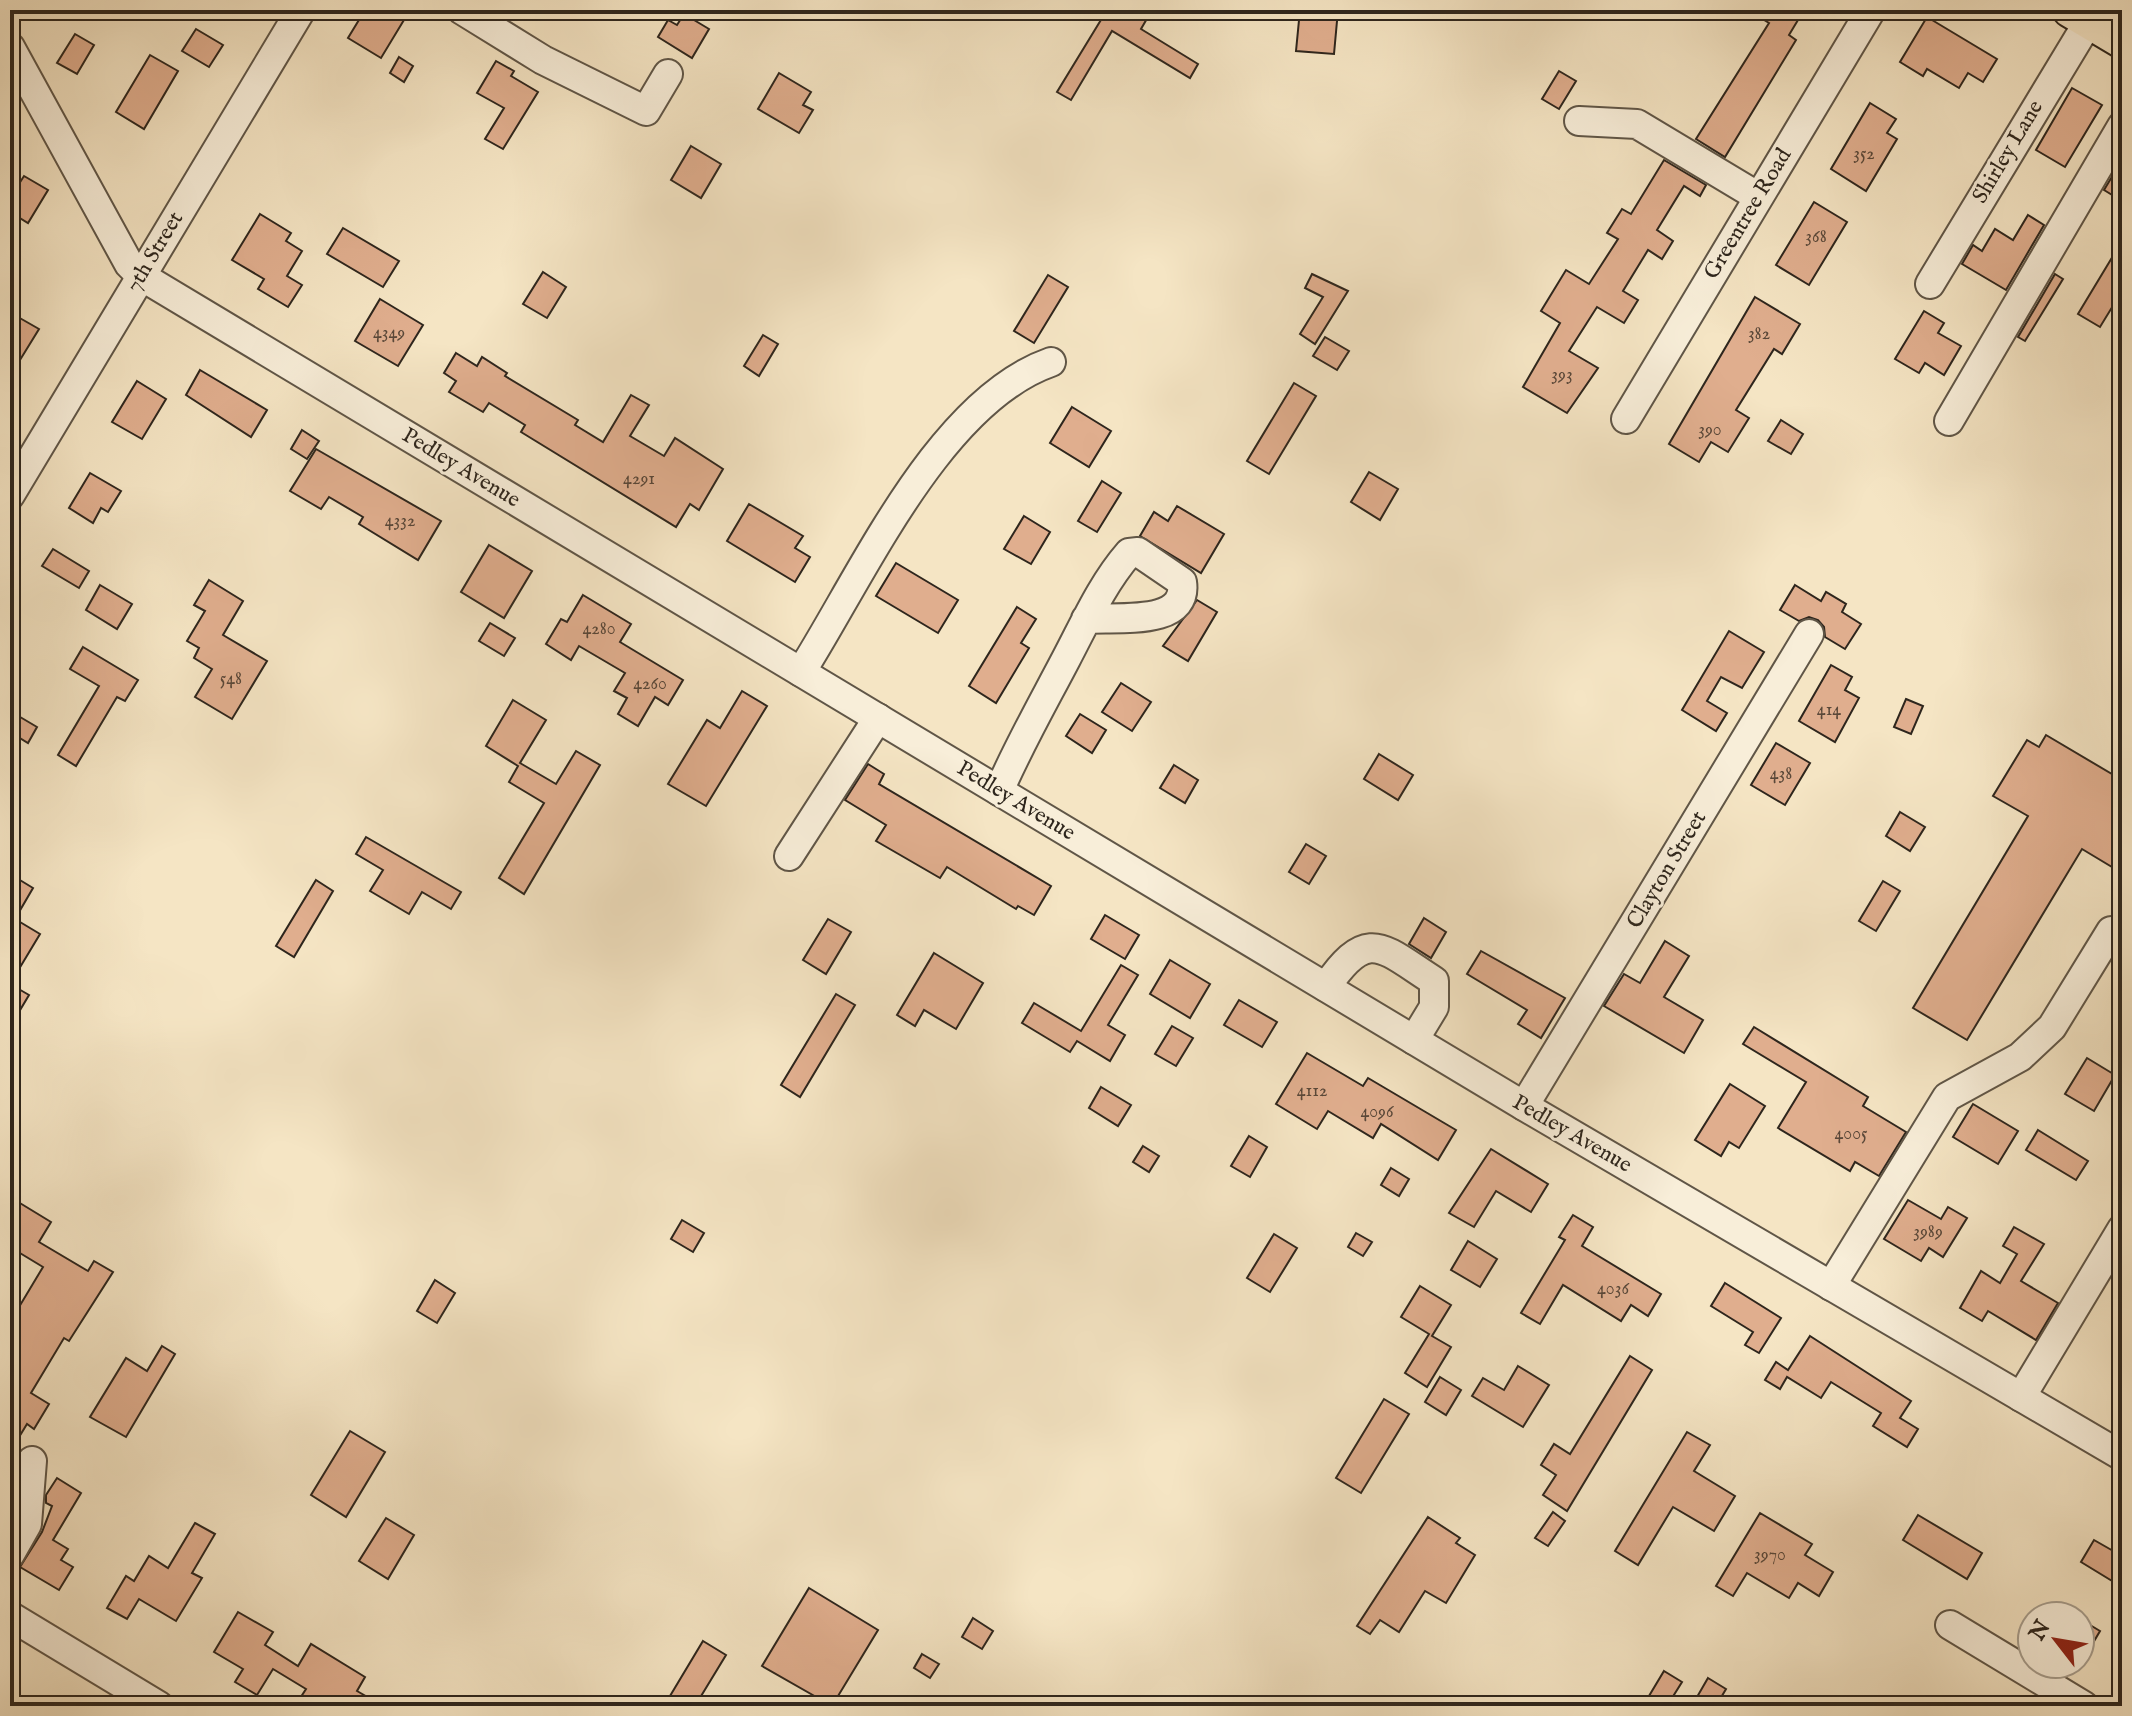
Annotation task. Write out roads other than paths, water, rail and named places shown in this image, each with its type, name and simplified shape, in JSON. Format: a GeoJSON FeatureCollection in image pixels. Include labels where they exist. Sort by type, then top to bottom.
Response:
{"type":"FeatureCollection","features":[{"type":"Feature","properties":{"kind":"main road"},"geometry":{"type":"LineString","coordinates":[[2079,16],[2122,41]]}},
{"type":"Feature","properties":{"kind":"street","name":"7th Street"},"geometry":{"type":"LineString","coordinates":[[10,495],[301,10]]}},
{"type":"Feature","properties":{"kind":"street"},"geometry":{"type":"LineString","coordinates":[[462,10],[543,60],[646,111],[668,74]]}},
{"type":"Feature","properties":{"kind":"street","name":"Greentree Road"},"geometry":{"type":"LineString","coordinates":[[1626,419],[1871,10]]}},
{"type":"Feature","properties":{"kind":"street","name":"Shirley Lane"},"geometry":{"type":"LineString","coordinates":[[1930,284],[2079,16]]}},
{"type":"Feature","properties":{"kind":"street","name":"Pedley Avenue"},"geometry":{"type":"LineString","coordinates":[[10,47],[129,264],[141,276],[1524,1106],[2122,1456]]}},
{"type":"Feature","properties":{"kind":"street"},"geometry":{"type":"LineString","coordinates":[[1579,121],[1637,124],[1757,196]]}},
{"type":"Feature","properties":{"kind":"street"},"geometry":{"type":"LineString","coordinates":[[1949,421],[2122,126]]}},
{"type":"Feature","properties":{"kind":"street"},"geometry":{"type":"LineString","coordinates":[[801,672],[931,461],[970,415],[1012,380],[1051,362]]}},
{"type":"Feature","properties":{"kind":"street"},"geometry":{"type":"LineString","coordinates":[[999,791],[1086,619]]}},
{"type":"Feature","properties":{"kind":"street","name":"Clayton Street"},"geometry":{"type":"LineString","coordinates":[[1524,1106],[1809,634]]}},
{"type":"Feature","properties":{"kind":"street"},"geometry":{"type":"LineString","coordinates":[[789,856],[878,718]]}},
{"type":"Feature","properties":{"kind":"street"},"geometry":{"type":"LineString","coordinates":[[1831,1286],[1947,1097],[2020,1057],[2052,1027],[2111,931]]}},
{"type":"Feature","properties":{"kind":"street"},"geometry":{"type":"LineString","coordinates":[[1326,987],[1355,951],[1368,946],[1386,950],[1434,981],[1434,1007],[1414,1040]]}},
{"type":"Feature","properties":{"kind":"street"},"geometry":{"type":"LineString","coordinates":[[2021,1397],[2122,1229]]}},
{"type":"Feature","properties":{"kind":"street"},"geometry":{"type":"LineString","coordinates":[[10,1554],[27,1524],[32,1461]]}},
{"type":"Feature","properties":{"kind":"street"},"geometry":{"type":"LineString","coordinates":[[10,1616],[159,1706]]}},
{"type":"Feature","properties":{"kind":"street"},"geometry":{"type":"LineString","coordinates":[[1950,1625],[2084,1706]]}}]}
